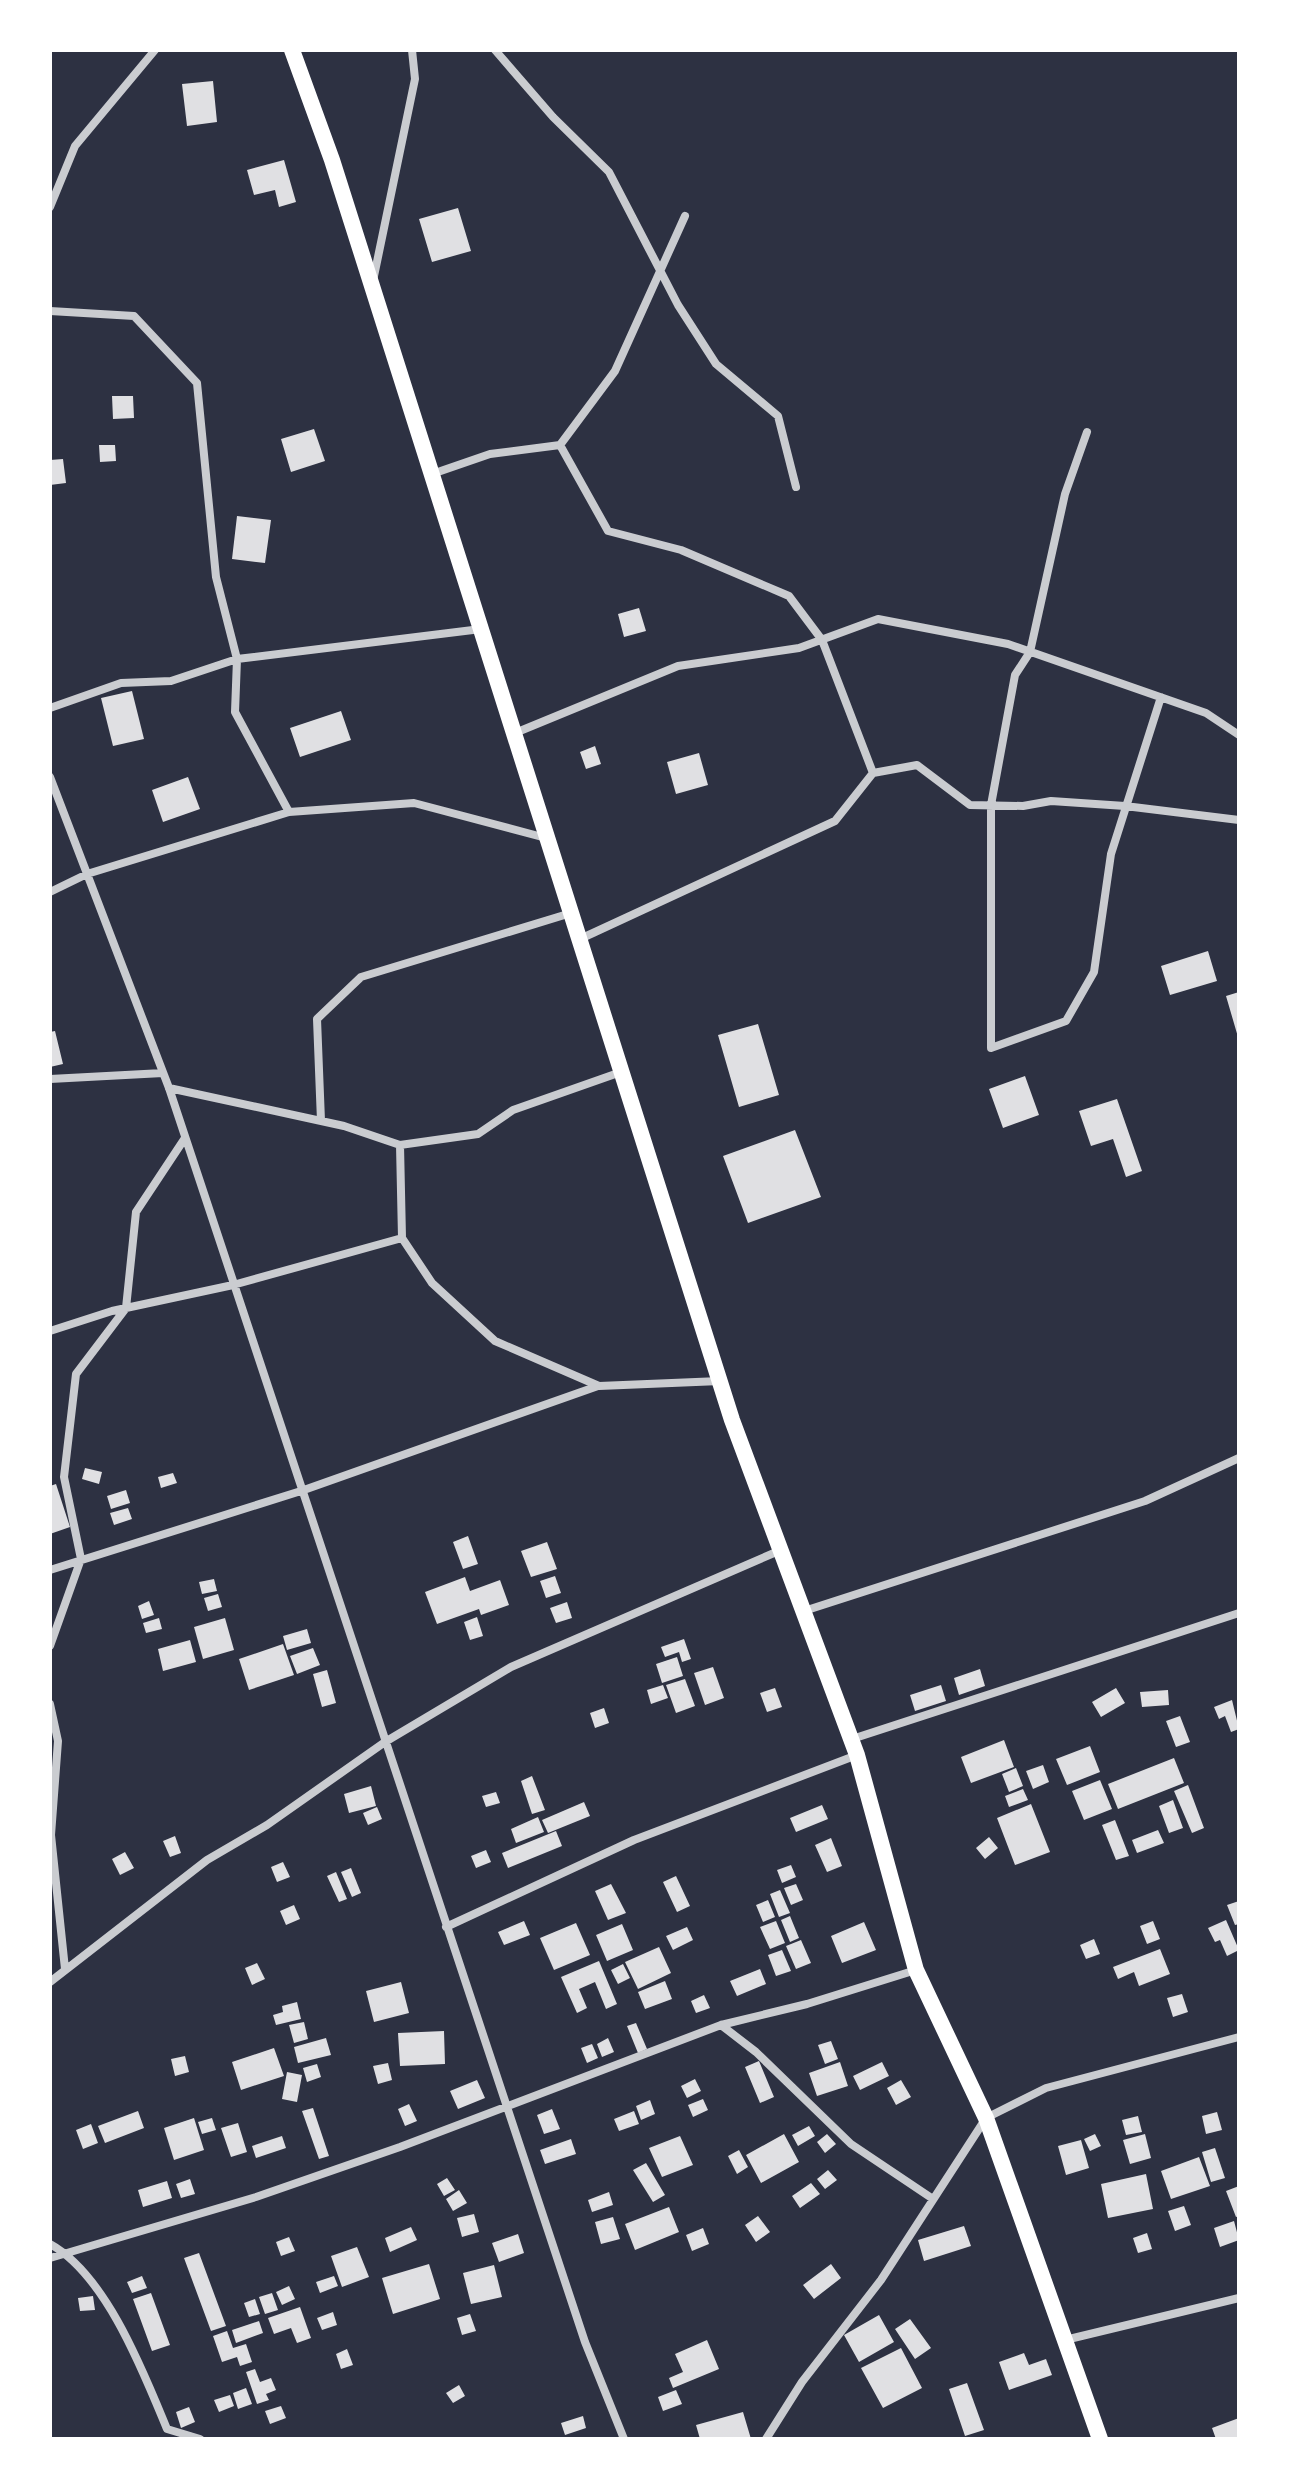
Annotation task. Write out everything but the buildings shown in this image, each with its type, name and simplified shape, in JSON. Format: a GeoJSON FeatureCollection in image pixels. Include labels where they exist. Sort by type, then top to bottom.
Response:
{"type":"FeatureCollection","features":[{"type":"Feature","properties":{"kind":"main road"},"geometry":{"type":"LineString","coordinates":[[292,50],[432,474],[720,1381],[854,1747],[916,1970],[986,2118],[1100,2439]]}},
{"type":"Feature","properties":{"kind":"street"},"geometry":{"type":"LineString","coordinates":[[50,207],[75,146],[155,50]]}},
{"type":"Feature","properties":{"kind":"street"},"geometry":{"type":"LineString","coordinates":[[372,288],[415,79],[412,50]]}},
{"type":"Feature","properties":{"kind":"street"},"geometry":{"type":"LineString","coordinates":[[495,50],[553,117],[609,172],[660,271],[716,364],[778,416],[796,487]]}},
{"type":"Feature","properties":{"kind":"street"},"geometry":{"type":"LineString","coordinates":[[432,474],[490,454],[560,445],[615,371],[685,216]]}},
{"type":"Feature","properties":{"kind":"street"},"geometry":{"type":"LineString","coordinates":[[50,311],[134,316],[197,383],[216,577],[237,659],[235,712],[289,812]]}},
{"type":"Feature","properties":{"kind":"street"},"geometry":{"type":"LineString","coordinates":[[1087,432],[1065,494],[1030,652],[1015,675],[991,805],[991,1048],[1066,1021],[1094,972],[1101,902],[1125,806],[1161,697]]}},
{"type":"Feature","properties":{"kind":"street"},"geometry":{"type":"LineString","coordinates":[[560,445],[608,531],[681,550],[789,596],[822,640],[873,773]]}},
{"type":"Feature","properties":{"kind":"street"},"geometry":{"type":"LineString","coordinates":[[514,734],[678,666],[799,648],[878,619],[1030,652],[1206,713],[1239,735]]}},
{"type":"Feature","properties":{"kind":"street"},"geometry":{"type":"LineString","coordinates":[[50,708],[121,683],[171,681],[237,659],[481,629]]}},
{"type":"Feature","properties":{"kind":"street"},"geometry":{"type":"LineString","coordinates":[[579,939],[835,821],[873,773],[917,765],[970,805],[1023,806],[1051,801],[1125,806],[1239,820]]}},
{"type":"Feature","properties":{"kind":"street"},"geometry":{"type":"LineString","coordinates":[[50,777],[169,1088],[585,2342],[624,2439]]}},
{"type":"Feature","properties":{"kind":"street"},"geometry":{"type":"LineString","coordinates":[[50,892],[87,874],[289,812],[414,803],[547,838]]}},
{"type":"Feature","properties":{"kind":"street"},"geometry":{"type":"LineString","coordinates":[[321,1121],[317,1019],[361,977],[571,913]]}},
{"type":"Feature","properties":{"kind":"street"},"geometry":{"type":"LineString","coordinates":[[169,1088],[321,1121],[400,1145],[478,1134],[513,1110],[622,1072]]}},
{"type":"Feature","properties":{"kind":"street"},"geometry":{"type":"LineString","coordinates":[[50,1079],[163,1073]]}},
{"type":"Feature","properties":{"kind":"street"},"geometry":{"type":"LineString","coordinates":[[50,1646],[81,1559],[64,1477],[76,1374],[126,1308],[136,1212],[185,1138]]}},
{"type":"Feature","properties":{"kind":"street"},"geometry":{"type":"LineString","coordinates":[[400,1145],[402,1238],[432,1283],[495,1341],[599,1386]]}},
{"type":"Feature","properties":{"kind":"street"},"geometry":{"type":"LineString","coordinates":[[50,1331],[126,1308],[233,1285],[402,1238]]}},
{"type":"Feature","properties":{"kind":"street"},"geometry":{"type":"LineString","coordinates":[[50,1570],[301,1491],[599,1386],[720,1381]]}},
{"type":"Feature","properties":{"kind":"street"},"geometry":{"type":"LineString","coordinates":[[804,1611],[1145,1501],[1239,1458]]}},
{"type":"Feature","properties":{"kind":"street"},"geometry":{"type":"LineString","coordinates":[[50,1982],[207,1860],[267,1825],[385,1742],[511,1667],[781,1550]]}},
{"type":"Feature","properties":{"kind":"street"},"geometry":{"type":"LineString","coordinates":[[446,1927],[634,1840],[854,1747],[1239,1613]]}},
{"type":"Feature","properties":{"kind":"street"},"geometry":{"type":"LineString","coordinates":[[50,1704],[58,1741],[50,1835],[65,1969]]}},
{"type":"Feature","properties":{"kind":"street"},"geometry":{"type":"LineString","coordinates":[[50,2258],[256,2197],[507,2109],[721,2025],[807,2004],[916,1970]]}},
{"type":"Feature","properties":{"kind":"street"},"geometry":{"type":"LineString","coordinates":[[721,2025],[756,2052],[851,2144],[933,2199]]}},
{"type":"Feature","properties":{"kind":"street"},"geometry":{"type":"LineString","coordinates":[[766,2439],[802,2382],[881,2280],[986,2118],[1046,2088],[1239,2037]]}},
{"type":"Feature","properties":{"kind":"street"},"geometry":{"type":"LineString","coordinates":[[50,2244],[68,2253],[129,2335],[167,2429],[200,2439]]}},
{"type":"Feature","properties":{"kind":"street"},"geometry":{"type":"LineString","coordinates":[[1065,2340],[1239,2298]]}}]}
